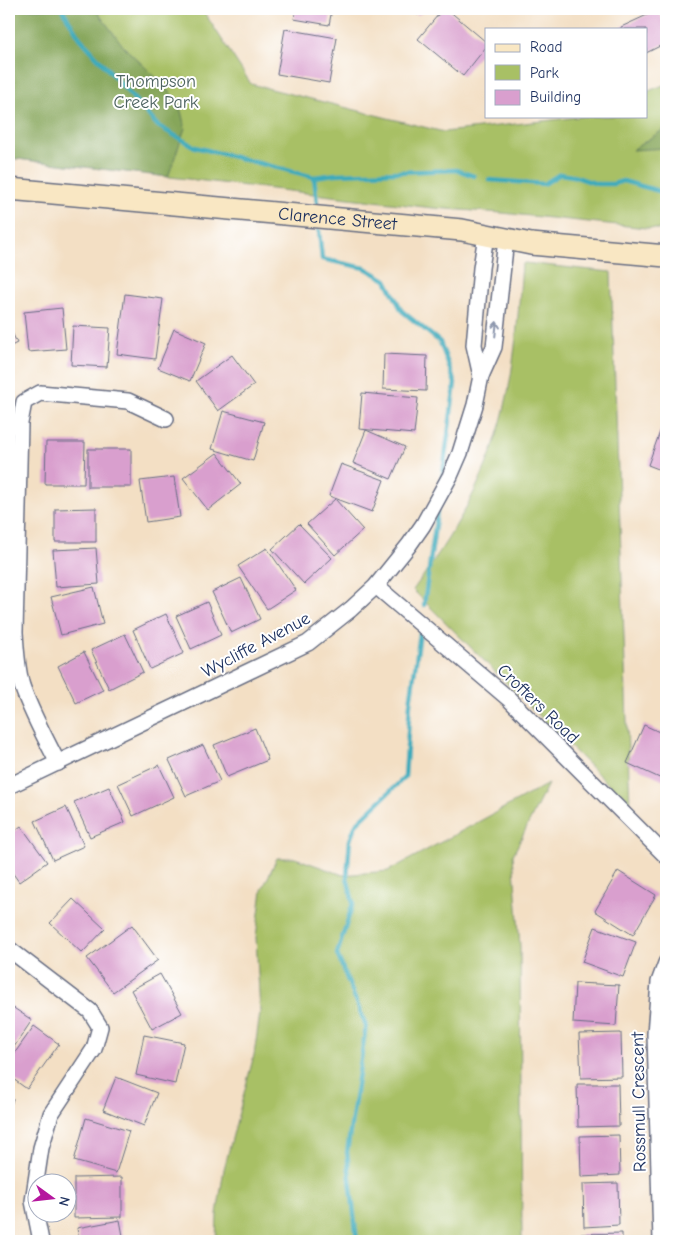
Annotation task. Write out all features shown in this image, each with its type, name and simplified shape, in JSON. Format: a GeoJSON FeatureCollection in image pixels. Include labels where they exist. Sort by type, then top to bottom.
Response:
{"type":"FeatureCollection","features":[{"type":"Feature","properties":{"kind":"street","name":"Clarence Street"},"geometry":{"type":"LineString","coordinates":[[9,189],[462,230],[531,244],[666,256]]}},
{"type":"Feature","properties":{"kind":"street","name":"Wycliffe Avenue"},"geometry":{"type":"LineString","coordinates":[[482,376],[474,345],[496,237]]}},
{"type":"Feature","properties":{"kind":"street","name":"Wycliffe Avenue"},"geometry":{"type":"LineString","coordinates":[[9,786],[308,643],[352,609],[376,586],[423,525],[450,476],[469,429],[482,376],[494,347],[496,237]]}},
{"type":"Feature","properties":{"kind":"street"},"geometry":{"type":"LineString","coordinates":[[58,763],[22,685],[16,655],[20,433],[24,402],[40,393],[128,401],[166,420]]}},
{"type":"Feature","properties":{"kind":"street","name":"Crofters Road"},"geometry":{"type":"LineString","coordinates":[[376,586],[509,699],[666,856]]}},
{"type":"Feature","properties":{"kind":"street"},"geometry":{"type":"LineString","coordinates":[[9,949],[90,1011],[100,1027],[94,1049],[51,1114],[41,1148],[33,1201],[41,1241]]}},
{"type":"Feature","properties":{"kind":"street","name":"Rossmull Crescent"},"geometry":{"type":"LineString","coordinates":[[661,1241],[655,1034],[659,982],[666,963]]}},
{"type":"Feature","properties":{"kind":"green space","name":"Thompson Creek Park"},"geometry":{"type":"Polygon","coordinates":[[[9,9],[202,9],[251,84],[444,132],[569,118],[648,118],[648,91],[666,84],[666,230],[502,213],[433,208],[9,158],[9,9]]]}},
{"type":"Feature","properties":{"kind":"green space"},"geometry":{"type":"Polygon","coordinates":[[[9,9],[95,9],[124,47],[168,89],[181,111],[185,128],[168,177],[9,158],[9,9]]]}},
{"type":"Feature","properties":{"kind":"green space"},"geometry":{"type":"Polygon","coordinates":[[[666,128],[666,148],[632,150],[666,128]]]}},
{"type":"Feature","properties":{"kind":"green space"},"geometry":{"type":"Polygon","coordinates":[[[524,263],[611,272],[630,806],[413,590],[462,515],[476,489],[497,435],[511,375],[522,265],[524,263]]]}},
{"type":"Feature","properties":{"kind":"green space"},"geometry":{"type":"Polygon","coordinates":[[[548,784],[513,855],[520,946],[522,1241],[216,1241],[217,1214],[224,1169],[254,1055],[260,1013],[256,937],[262,890],[277,858],[295,858],[343,875],[388,871],[548,784]]]}},
{"type":"Feature","properties":{"kind":"building"},"geometry":{"type":"Polygon","coordinates":[[[296,9],[332,9],[329,25],[294,19],[296,9]]]}},
{"type":"Feature","properties":{"kind":"building"},"geometry":{"type":"Polygon","coordinates":[[[413,9],[430,9],[417,15],[413,9]]]}},
{"type":"Feature","properties":{"kind":"building"},"geometry":{"type":"Polygon","coordinates":[[[443,9],[447,9],[485,41],[485,48],[463,76],[418,39],[443,9]]]}},
{"type":"Feature","properties":{"kind":"building"},"geometry":{"type":"Polygon","coordinates":[[[658,10],[666,27],[666,43],[648,52],[648,28],[621,27],[658,10]]]}},
{"type":"Feature","properties":{"kind":"building"},"geometry":{"type":"Polygon","coordinates":[[[285,29],[337,38],[329,83],[277,74],[285,29]]]}},
{"type":"Feature","properties":{"kind":"building"},"geometry":{"type":"Polygon","coordinates":[[[125,294],[163,299],[155,359],[117,354],[125,294]]]}},
{"type":"Feature","properties":{"kind":"building"},"geometry":{"type":"Polygon","coordinates":[[[62,308],[66,349],[28,352],[24,312],[62,308]]]}},
{"type":"Feature","properties":{"kind":"building"},"geometry":{"type":"Polygon","coordinates":[[[9,326],[17,343],[9,347],[9,326]]]}},
{"type":"Feature","properties":{"kind":"building"},"geometry":{"type":"Polygon","coordinates":[[[73,326],[110,328],[107,367],[71,365],[73,326]]]}},
{"type":"Feature","properties":{"kind":"building"},"geometry":{"type":"Polygon","coordinates":[[[174,329],[206,343],[190,381],[158,368],[174,329]]]}},
{"type":"Feature","properties":{"kind":"building"},"geometry":{"type":"Polygon","coordinates":[[[384,354],[427,356],[426,391],[383,389],[384,354]]]}},
{"type":"Feature","properties":{"kind":"building"},"geometry":{"type":"Polygon","coordinates":[[[232,355],[254,385],[218,411],[196,381],[232,355]]]}},
{"type":"Feature","properties":{"kind":"building"},"geometry":{"type":"Polygon","coordinates":[[[362,393],[418,398],[414,434],[359,429],[362,393]]]}},
{"type":"Feature","properties":{"kind":"building"},"geometry":{"type":"Polygon","coordinates":[[[223,411],[264,422],[253,461],[212,449],[223,411]]]}},
{"type":"Feature","properties":{"kind":"building"},"geometry":{"type":"Polygon","coordinates":[[[661,429],[666,431],[666,472],[648,465],[661,429]]]}},
{"type":"Feature","properties":{"kind":"building"},"geometry":{"type":"Polygon","coordinates":[[[366,430],[405,447],[391,479],[353,463],[366,430]]]}},
{"type":"Feature","properties":{"kind":"building"},"geometry":{"type":"Polygon","coordinates":[[[46,442],[85,442],[84,484],[45,484],[46,442]]]}},
{"type":"Feature","properties":{"kind":"building"},"geometry":{"type":"Polygon","coordinates":[[[88,449],[131,449],[131,487],[88,487],[88,449]]]}},
{"type":"Feature","properties":{"kind":"building"},"geometry":{"type":"Polygon","coordinates":[[[217,453],[241,484],[208,510],[183,478],[217,453]]]}},
{"type":"Feature","properties":{"kind":"building"},"geometry":{"type":"Polygon","coordinates":[[[341,464],[384,480],[372,512],[329,496],[341,464]]]}},
{"type":"Feature","properties":{"kind":"building"},"geometry":{"type":"Polygon","coordinates":[[[174,477],[180,517],[146,522],[140,481],[174,477]]]}},
{"type":"Feature","properties":{"kind":"building"},"geometry":{"type":"Polygon","coordinates":[[[335,499],[363,530],[335,555],[307,524],[335,499]]]}},
{"type":"Feature","properties":{"kind":"building"},"geometry":{"type":"Polygon","coordinates":[[[96,508],[96,542],[55,542],[55,509],[96,508]]]}},
{"type":"Feature","properties":{"kind":"building"},"geometry":{"type":"Polygon","coordinates":[[[299,524],[332,558],[304,584],[272,549],[299,524]]]}},
{"type":"Feature","properties":{"kind":"building"},"geometry":{"type":"Polygon","coordinates":[[[96,548],[99,584],[56,587],[53,550],[96,548]]]}},
{"type":"Feature","properties":{"kind":"building"},"geometry":{"type":"Polygon","coordinates":[[[267,548],[296,590],[267,609],[238,566],[267,548]]]}},
{"type":"Feature","properties":{"kind":"building"},"geometry":{"type":"Polygon","coordinates":[[[241,578],[260,619],[231,633],[212,592],[241,578]]]}},
{"type":"Feature","properties":{"kind":"building"},"geometry":{"type":"Polygon","coordinates":[[[94,587],[103,624],[61,635],[51,597],[94,587]]]}},
{"type":"Feature","properties":{"kind":"building"},"geometry":{"type":"Polygon","coordinates":[[[207,602],[221,635],[191,649],[176,616],[207,602]]]}},
{"type":"Feature","properties":{"kind":"building"},"geometry":{"type":"Polygon","coordinates":[[[166,614],[184,653],[150,669],[133,630],[166,614]]]}},
{"type":"Feature","properties":{"kind":"building"},"geometry":{"type":"Polygon","coordinates":[[[125,634],[143,672],[109,689],[91,650],[125,634]]]}},
{"type":"Feature","properties":{"kind":"building"},"geometry":{"type":"Polygon","coordinates":[[[84,652],[103,690],[76,703],[58,666],[84,652]]]}},
{"type":"Feature","properties":{"kind":"building"},"geometry":{"type":"Polygon","coordinates":[[[644,725],[666,735],[666,775],[664,780],[627,763],[644,725]]]}},
{"type":"Feature","properties":{"kind":"building"},"geometry":{"type":"Polygon","coordinates":[[[255,728],[268,760],[227,777],[214,745],[255,728]]]}},
{"type":"Feature","properties":{"kind":"building"},"geometry":{"type":"Polygon","coordinates":[[[203,745],[220,781],[186,796],[169,760],[203,745]]]}},
{"type":"Feature","properties":{"kind":"building"},"geometry":{"type":"Polygon","coordinates":[[[159,765],[174,797],[133,816],[118,784],[159,765]]]}},
{"type":"Feature","properties":{"kind":"building"},"geometry":{"type":"Polygon","coordinates":[[[109,787],[125,822],[90,837],[74,802],[109,787]]]}},
{"type":"Feature","properties":{"kind":"building"},"geometry":{"type":"Polygon","coordinates":[[[66,807],[84,846],[53,860],[35,821],[66,807]]]}},
{"type":"Feature","properties":{"kind":"building"},"geometry":{"type":"Polygon","coordinates":[[[21,826],[47,862],[19,882],[9,868],[9,835],[21,826]]]}},
{"type":"Feature","properties":{"kind":"building"},"geometry":{"type":"Polygon","coordinates":[[[618,871],[656,895],[633,935],[595,911],[618,871]]]}},
{"type":"Feature","properties":{"kind":"building"},"geometry":{"type":"Polygon","coordinates":[[[73,899],[105,929],[82,953],[50,923],[73,899]]]}},
{"type":"Feature","properties":{"kind":"building"},"geometry":{"type":"Polygon","coordinates":[[[132,925],[158,960],[113,992],[87,958],[132,925]]]}},
{"type":"Feature","properties":{"kind":"building"},"geometry":{"type":"Polygon","coordinates":[[[595,927],[636,942],[623,977],[582,962],[595,927]]]}},
{"type":"Feature","properties":{"kind":"building"},"geometry":{"type":"Polygon","coordinates":[[[160,974],[182,1013],[152,1029],[131,990],[160,974]]]}},
{"type":"Feature","properties":{"kind":"building"},"geometry":{"type":"Polygon","coordinates":[[[575,983],[619,985],[616,1026],[573,1023],[575,983]]]}},
{"type":"Feature","properties":{"kind":"building"},"geometry":{"type":"Polygon","coordinates":[[[9,1005],[32,1020],[12,1050],[9,1048],[9,1005]]]}},
{"type":"Feature","properties":{"kind":"building"},"geometry":{"type":"Polygon","coordinates":[[[34,1026],[59,1044],[27,1089],[9,1076],[9,1061],[34,1026]]]}},
{"type":"Feature","properties":{"kind":"building"},"geometry":{"type":"Polygon","coordinates":[[[621,1033],[622,1077],[581,1078],[579,1034],[621,1033]]]}},
{"type":"Feature","properties":{"kind":"building"},"geometry":{"type":"Polygon","coordinates":[[[144,1035],[184,1043],[175,1084],[136,1075],[144,1035]]]}},
{"type":"Feature","properties":{"kind":"building"},"geometry":{"type":"Polygon","coordinates":[[[116,1077],[157,1093],[144,1126],[103,1110],[116,1077]]]}},
{"type":"Feature","properties":{"kind":"building"},"geometry":{"type":"Polygon","coordinates":[[[577,1084],[618,1084],[619,1126],[578,1127],[577,1084]]]}},
{"type":"Feature","properties":{"kind":"building"},"geometry":{"type":"Polygon","coordinates":[[[9,1098],[13,1099],[9,1112],[9,1098]]]}},
{"type":"Feature","properties":{"kind":"building"},"geometry":{"type":"Polygon","coordinates":[[[86,1118],[129,1131],[116,1173],[74,1161],[86,1118]]]}},
{"type":"Feature","properties":{"kind":"building"},"geometry":{"type":"Polygon","coordinates":[[[619,1135],[620,1175],[581,1177],[580,1136],[619,1135]]]}},
{"type":"Feature","properties":{"kind":"building"},"geometry":{"type":"Polygon","coordinates":[[[122,1177],[122,1217],[78,1218],[78,1178],[122,1177]]]}},
{"type":"Feature","properties":{"kind":"building"},"geometry":{"type":"Polygon","coordinates":[[[618,1183],[619,1225],[584,1227],[583,1184],[618,1183]]]}},
{"type":"Feature","properties":{"kind":"building"},"geometry":{"type":"Polygon","coordinates":[[[120,1220],[124,1241],[79,1241],[77,1228],[120,1220]]]}},
{"type":"Feature","properties":{"kind":"building"},"geometry":{"type":"Polygon","coordinates":[[[622,1233],[622,1241],[581,1241],[581,1234],[622,1233]]]}},
{"type":"Feature","properties":{"kind":"waterway"},"geometry":{"type":"LineString","coordinates":[[62,9],[80,38],[158,126],[195,147],[314,177],[336,174],[457,170],[474,176]]}},
{"type":"Feature","properties":{"kind":"waterway"},"geometry":{"type":"LineString","coordinates":[[489,180],[544,184],[560,174],[597,184],[613,184],[623,181],[666,193]]}},
{"type":"Feature","properties":{"kind":"waterway"},"geometry":{"type":"LineString","coordinates":[[314,177],[317,203]]}},
{"type":"Feature","properties":{"kind":"waterway"},"geometry":{"type":"LineString","coordinates":[[319,231],[322,259],[365,268],[386,280],[402,311],[440,342],[455,383],[442,480]]}},
{"type":"Feature","properties":{"kind":"waterway"},"geometry":{"type":"LineString","coordinates":[[424,605],[437,512]]}},
{"type":"Feature","properties":{"kind":"waterway"},"geometry":{"type":"LineString","coordinates":[[357,1241],[347,1152],[366,1026],[337,954],[353,903],[347,877],[350,840],[356,824],[405,777],[410,704],[420,633]]}}]}
